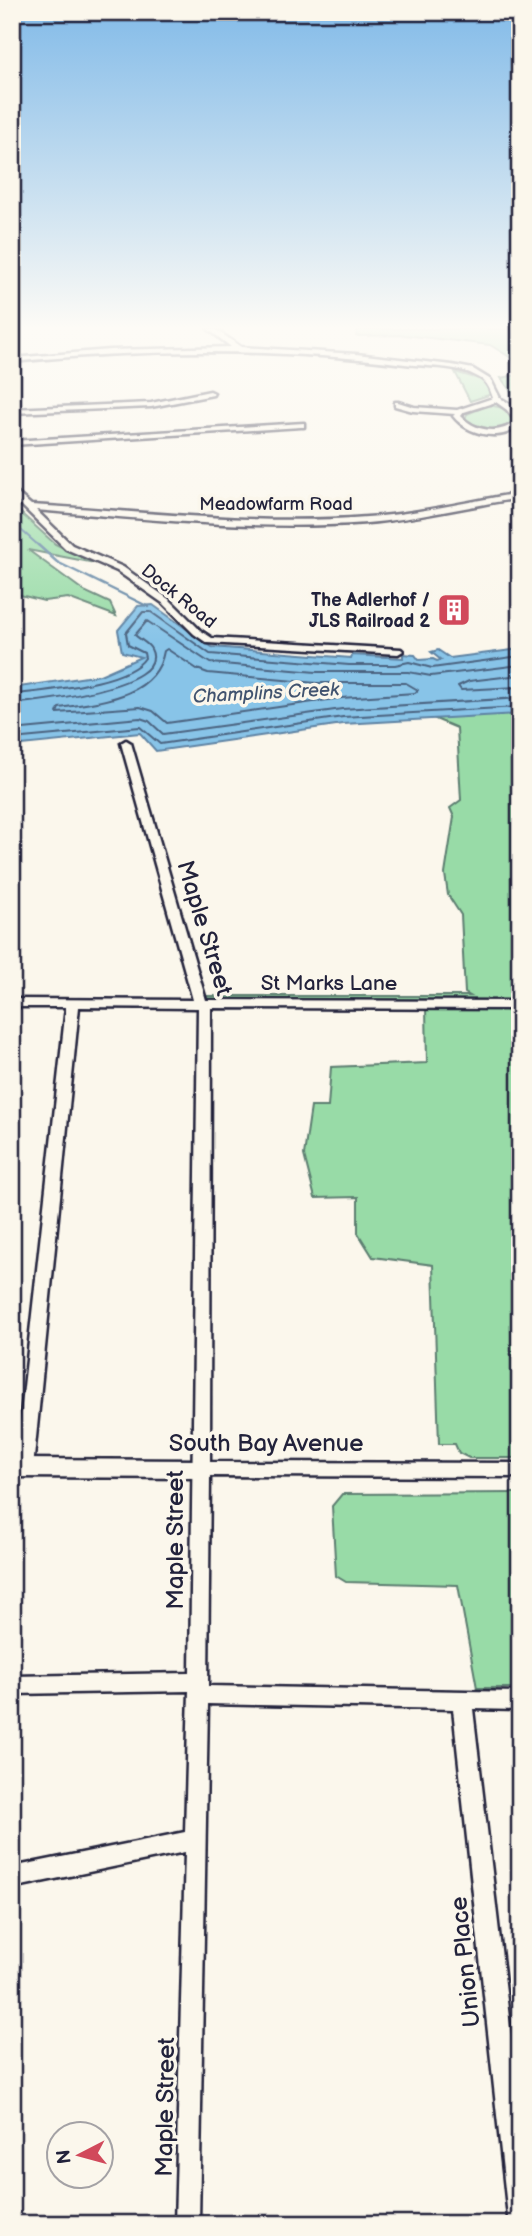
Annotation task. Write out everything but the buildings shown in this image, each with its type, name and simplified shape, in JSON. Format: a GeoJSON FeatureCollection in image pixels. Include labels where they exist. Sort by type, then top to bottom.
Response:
{"type":"FeatureCollection","features":[{"type":"Feature","properties":{"kind":"street"},"geometry":{"type":"LineString","coordinates":[[12,443],[168,433]]}},
{"type":"Feature","properties":{"kind":"street","name":"Dock Road"},"geometry":{"type":"LineString","coordinates":[[12,491],[69,547],[120,569],[167,602],[210,641],[398,651]]}},
{"type":"Feature","properties":{"kind":"street","name":"Meadowfarm Road"},"geometry":{"type":"LineString","coordinates":[[31,507],[219,522],[357,520],[399,516],[520,495]]}},
{"type":"Feature","properties":{"kind":"street","name":"Maple Street"},"geometry":{"type":"LineString","coordinates":[[126,743],[196,993],[206,1011],[199,1688],[187,2224]]}},
{"type":"Feature","properties":{"kind":"street","name":"St Marks Lane"},"geometry":{"type":"LineString","coordinates":[[12,1003],[520,1005]]}},
{"type":"Feature","properties":{"kind":"street"},"geometry":{"type":"LineString","coordinates":[[18,1468],[73,1003]]}},
{"type":"Feature","properties":{"kind":"street","name":"South Bay Avenue"},"geometry":{"type":"LineString","coordinates":[[18,1468],[520,1470]]}},
{"type":"Feature","properties":{"kind":"street"},"geometry":{"type":"LineString","coordinates":[[12,1685],[199,1688],[462,1701],[520,1701]]}},
{"type":"Feature","properties":{"kind":"street","name":"Union Place"},"geometry":{"type":"LineString","coordinates":[[462,1701],[520,2217]]}},
{"type":"Feature","properties":{"kind":"street"},"geometry":{"type":"LineString","coordinates":[[12,1878],[195,1840]]}},
{"type":"Feature","properties":{"kind":"green space"},"geometry":{"type":"Polygon","coordinates":[[[12,505],[55,544],[95,563],[28,550],[84,591],[110,603],[116,616],[68,598],[44,601],[12,593],[12,505]]]}},
{"type":"Feature","properties":{"kind":"green space"},"geometry":{"type":"Polygon","coordinates":[[[520,714],[520,1458],[469,1458],[459,1453],[455,1444],[439,1444],[433,1265],[373,1257],[358,1233],[358,1197],[315,1198],[304,1155],[311,1107],[328,1107],[331,1067],[427,1063],[426,1006],[207,1004],[197,996],[470,996],[465,993],[461,915],[448,895],[445,874],[454,817],[450,808],[461,800],[457,728],[433,718],[520,714]]]}},
{"type":"Feature","properties":{"kind":"green space"},"geometry":{"type":"Polygon","coordinates":[[[520,1493],[520,1688],[477,1688],[458,1585],[346,1582],[336,1576],[332,1506],[342,1494],[520,1493]]]}},
{"type":"Feature","properties":{"kind":"water","name":"Champlins Creek"},"geometry":{"type":"Polygon","coordinates":[[[153,605],[212,647],[351,658],[352,655],[403,658],[403,654],[415,655],[419,660],[437,661],[441,660],[431,652],[438,650],[450,658],[520,649],[520,714],[343,724],[156,751],[140,733],[12,746],[12,688],[100,675],[141,657],[122,652],[118,630],[138,606],[153,605]]]}},
{"type":"Feature","properties":{"kind":"waterway"},"geometry":{"type":"LineString","coordinates":[[12,522],[39,546]]}},
{"type":"Feature","properties":{"kind":"waterway"},"geometry":{"type":"LineString","coordinates":[[37,544],[57,562],[149,607]]}},
{"type":"Feature","properties":{"kind":"place","name":"The Adlerhof / JLS Railroad 2"},"geometry":{"type":"Point","coordinates":[454,610]}}]}
